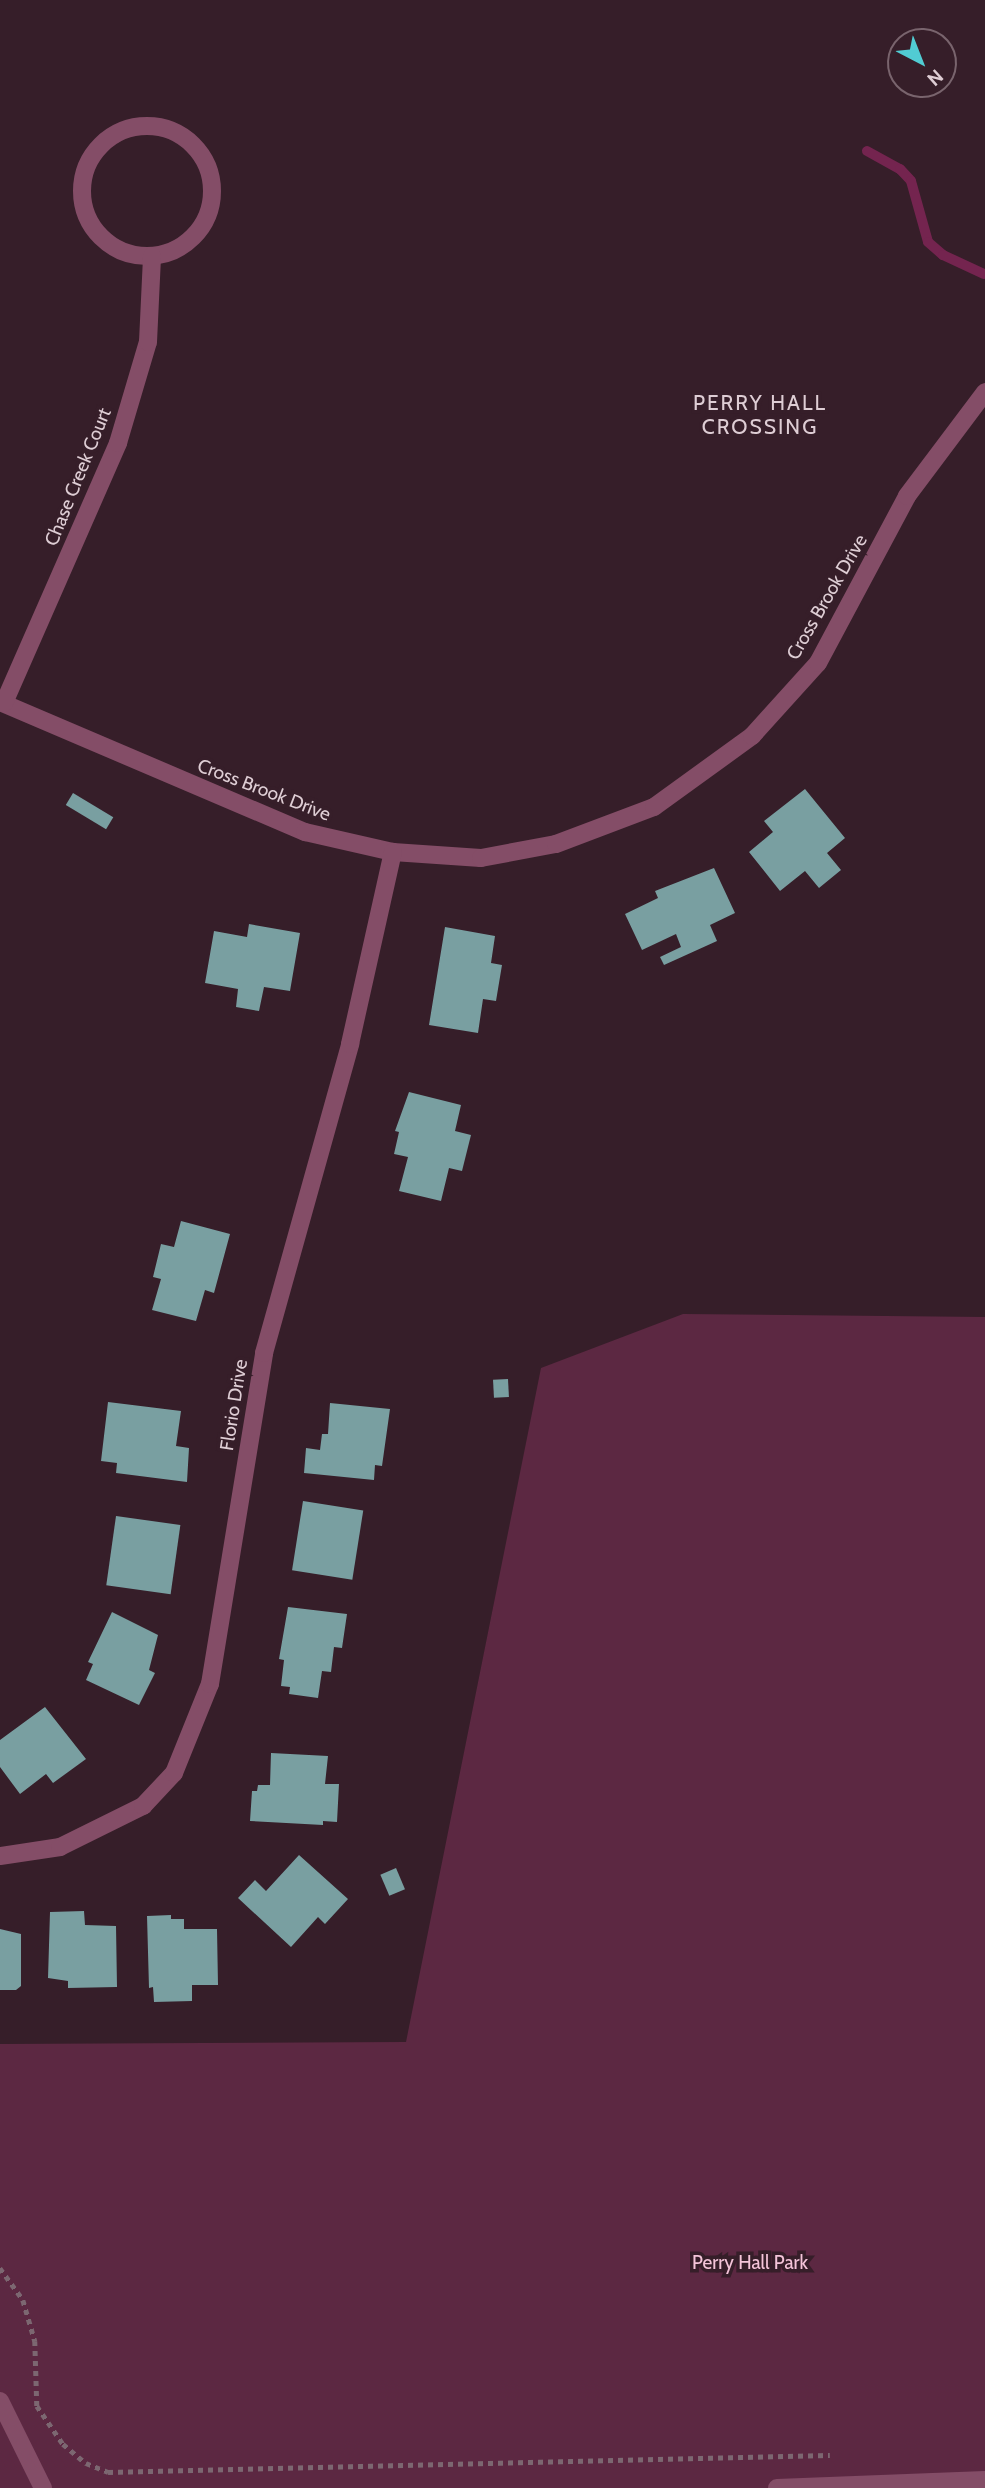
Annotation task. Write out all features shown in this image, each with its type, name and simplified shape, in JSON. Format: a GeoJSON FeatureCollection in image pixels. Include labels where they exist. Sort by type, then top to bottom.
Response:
{"type":"FeatureCollection","features":[{"type":"Feature","properties":{"kind":"street"},"geometry":{"type":"LineString","coordinates":[[139,126],[170,130],[186,138],[208,168],[213,190],[208,214],[197,233],[174,251],[152,256],[124,253],[103,239],[84,208],[82,185],[90,159],[117,133],[139,126]]}},
{"type":"Feature","properties":{"kind":"street","name":"Chase Creek Court"},"geometry":{"type":"LineString","coordinates":[[2,702],[118,443],[148,342],[152,256]]}},
{"type":"Feature","properties":{"kind":"street","name":"Cross Brook Drive"},"geometry":{"type":"LineString","coordinates":[[2,702],[305,832],[393,852],[481,858],[556,844],[653,807],[752,736],[818,663],[907,496],[985,392]]}},
{"type":"Feature","properties":{"kind":"street","name":"Florio Drive"},"geometry":{"type":"LineString","coordinates":[[0,1856],[60,1847],[143,1806],[174,1773],[210,1684],[264,1353],[351,1044],[393,852]]}},
{"type":"Feature","properties":{"kind":"street"},"geometry":{"type":"LineString","coordinates":[[0,2401],[43,2488]]}},
{"type":"Feature","properties":{"kind":"street"},"geometry":{"type":"LineString","coordinates":[[777,2488],[985,2480]]}},
{"type":"Feature","properties":{"kind":"path"},"geometry":{"type":"LineString","coordinates":[[0,2268],[23,2301],[35,2341],[37,2406],[63,2444],[86,2463],[108,2472],[832,2455]]}},
{"type":"Feature","properties":{"kind":"green space","name":"Perry Hall Park"},"geometry":{"type":"Polygon","coordinates":[[[683,1314],[985,1317],[985,2488],[0,2488],[0,2044],[406,2042],[541,1368],[683,1314]]]}},
{"type":"Feature","properties":{"kind":"building"},"geometry":{"type":"Polygon","coordinates":[[[805,789],[845,838],[827,853],[841,870],[819,888],[805,871],[780,891],[749,852],[773,832],[764,821],[805,789]]]}},
{"type":"Feature","properties":{"kind":"building"},"geometry":{"type":"Polygon","coordinates":[[[73,793],[113,817],[106,829],[66,805],[73,793]]]}},
{"type":"Feature","properties":{"kind":"building"},"geometry":{"type":"Polygon","coordinates":[[[714,868],[735,913],[710,925],[717,941],[664,965],[660,957],[681,947],[676,934],[642,950],[625,914],[658,898],[655,891],[714,868]]]}},
{"type":"Feature","properties":{"kind":"building"},"geometry":{"type":"Polygon","coordinates":[[[249,924],[300,933],[290,991],[264,987],[259,1011],[236,1007],[238,989],[205,983],[214,931],[247,937],[249,924]]]}},
{"type":"Feature","properties":{"kind":"building"},"geometry":{"type":"Polygon","coordinates":[[[445,927],[495,936],[491,963],[502,965],[496,1001],[483,999],[478,1033],[429,1025],[445,927]]]}},
{"type":"Feature","properties":{"kind":"building"},"geometry":{"type":"Polygon","coordinates":[[[409,1092],[461,1105],[455,1131],[471,1135],[462,1171],[449,1168],[441,1201],[399,1191],[408,1157],[394,1154],[399,1132],[395,1131],[409,1092]]]}},
{"type":"Feature","properties":{"kind":"building"},"geometry":{"type":"Polygon","coordinates":[[[181,1221],[230,1234],[214,1293],[205,1290],[196,1321],[152,1310],[161,1279],[153,1277],[161,1244],[174,1247],[181,1221]]]}},
{"type":"Feature","properties":{"kind":"building"},"geometry":{"type":"Polygon","coordinates":[[[508,1379],[509,1397],[494,1398],[493,1380],[508,1379]]]}},
{"type":"Feature","properties":{"kind":"building"},"geometry":{"type":"Polygon","coordinates":[[[108,1402],[181,1411],[176,1446],[189,1448],[187,1482],[116,1473],[117,1463],[101,1461],[108,1402]]]}},
{"type":"Feature","properties":{"kind":"building"},"geometry":{"type":"Polygon","coordinates":[[[330,1403],[390,1409],[382,1466],[375,1465],[374,1480],[304,1473],[306,1448],[320,1450],[322,1434],[328,1434],[330,1403]]]}},
{"type":"Feature","properties":{"kind":"building"},"geometry":{"type":"Polygon","coordinates":[[[303,1501],[363,1511],[352,1580],[292,1570],[303,1501]]]}},
{"type":"Feature","properties":{"kind":"building"},"geometry":{"type":"Polygon","coordinates":[[[116,1516],[180,1525],[171,1594],[106,1585],[116,1516]]]}},
{"type":"Feature","properties":{"kind":"building"},"geometry":{"type":"Polygon","coordinates":[[[288,1607],[347,1614],[342,1648],[334,1647],[331,1672],[322,1671],[318,1698],[289,1694],[290,1687],[281,1686],[284,1660],[279,1659],[288,1607]]]}},
{"type":"Feature","properties":{"kind":"building"},"geometry":{"type":"Polygon","coordinates":[[[112,1612],[158,1635],[149,1670],[155,1673],[139,1705],[86,1680],[93,1664],[88,1662],[112,1612]]]}},
{"type":"Feature","properties":{"kind":"building"},"geometry":{"type":"Polygon","coordinates":[[[45,1707],[86,1759],[53,1783],[46,1774],[20,1794],[0,1767],[0,1740],[45,1707]]]}},
{"type":"Feature","properties":{"kind":"building"},"geometry":{"type":"Polygon","coordinates":[[[271,1753],[328,1756],[325,1784],[339,1784],[337,1822],[323,1821],[323,1825],[250,1821],[252,1791],[257,1791],[258,1785],[270,1785],[271,1753]]]}},
{"type":"Feature","properties":{"kind":"building"},"geometry":{"type":"Polygon","coordinates":[[[299,1855],[348,1899],[325,1924],[318,1917],[291,1947],[238,1898],[255,1880],[266,1891],[299,1855]]]}},
{"type":"Feature","properties":{"kind":"building"},"geometry":{"type":"Polygon","coordinates":[[[396,1868],[405,1889],[389,1896],[380,1875],[396,1868]]]}},
{"type":"Feature","properties":{"kind":"building"},"geometry":{"type":"Polygon","coordinates":[[[84,1911],[85,1925],[116,1926],[117,1987],[68,1988],[68,1981],[48,1978],[50,1912],[84,1911]]]}},
{"type":"Feature","properties":{"kind":"building"},"geometry":{"type":"Polygon","coordinates":[[[171,1915],[171,1919],[184,1919],[184,1929],[217,1929],[218,1985],[192,1985],[192,2001],[154,2002],[153,1987],[149,1988],[147,1916],[171,1915]]]}},
{"type":"Feature","properties":{"kind":"building"},"geometry":{"type":"Polygon","coordinates":[[[0,1929],[21,1934],[21,1986],[16,1990],[0,1990],[0,1929]]]}},
{"type":"Feature","properties":{"kind":"waterway"},"geometry":{"type":"LineString","coordinates":[[867,151],[900,169],[911,181],[928,242],[943,255],[984,274]]}},
{"type":"Feature","properties":{"kind":"district","name":"PERRY HALL CROSSING"},"geometry":{"type":"Point","coordinates":[760,415]}}]}
